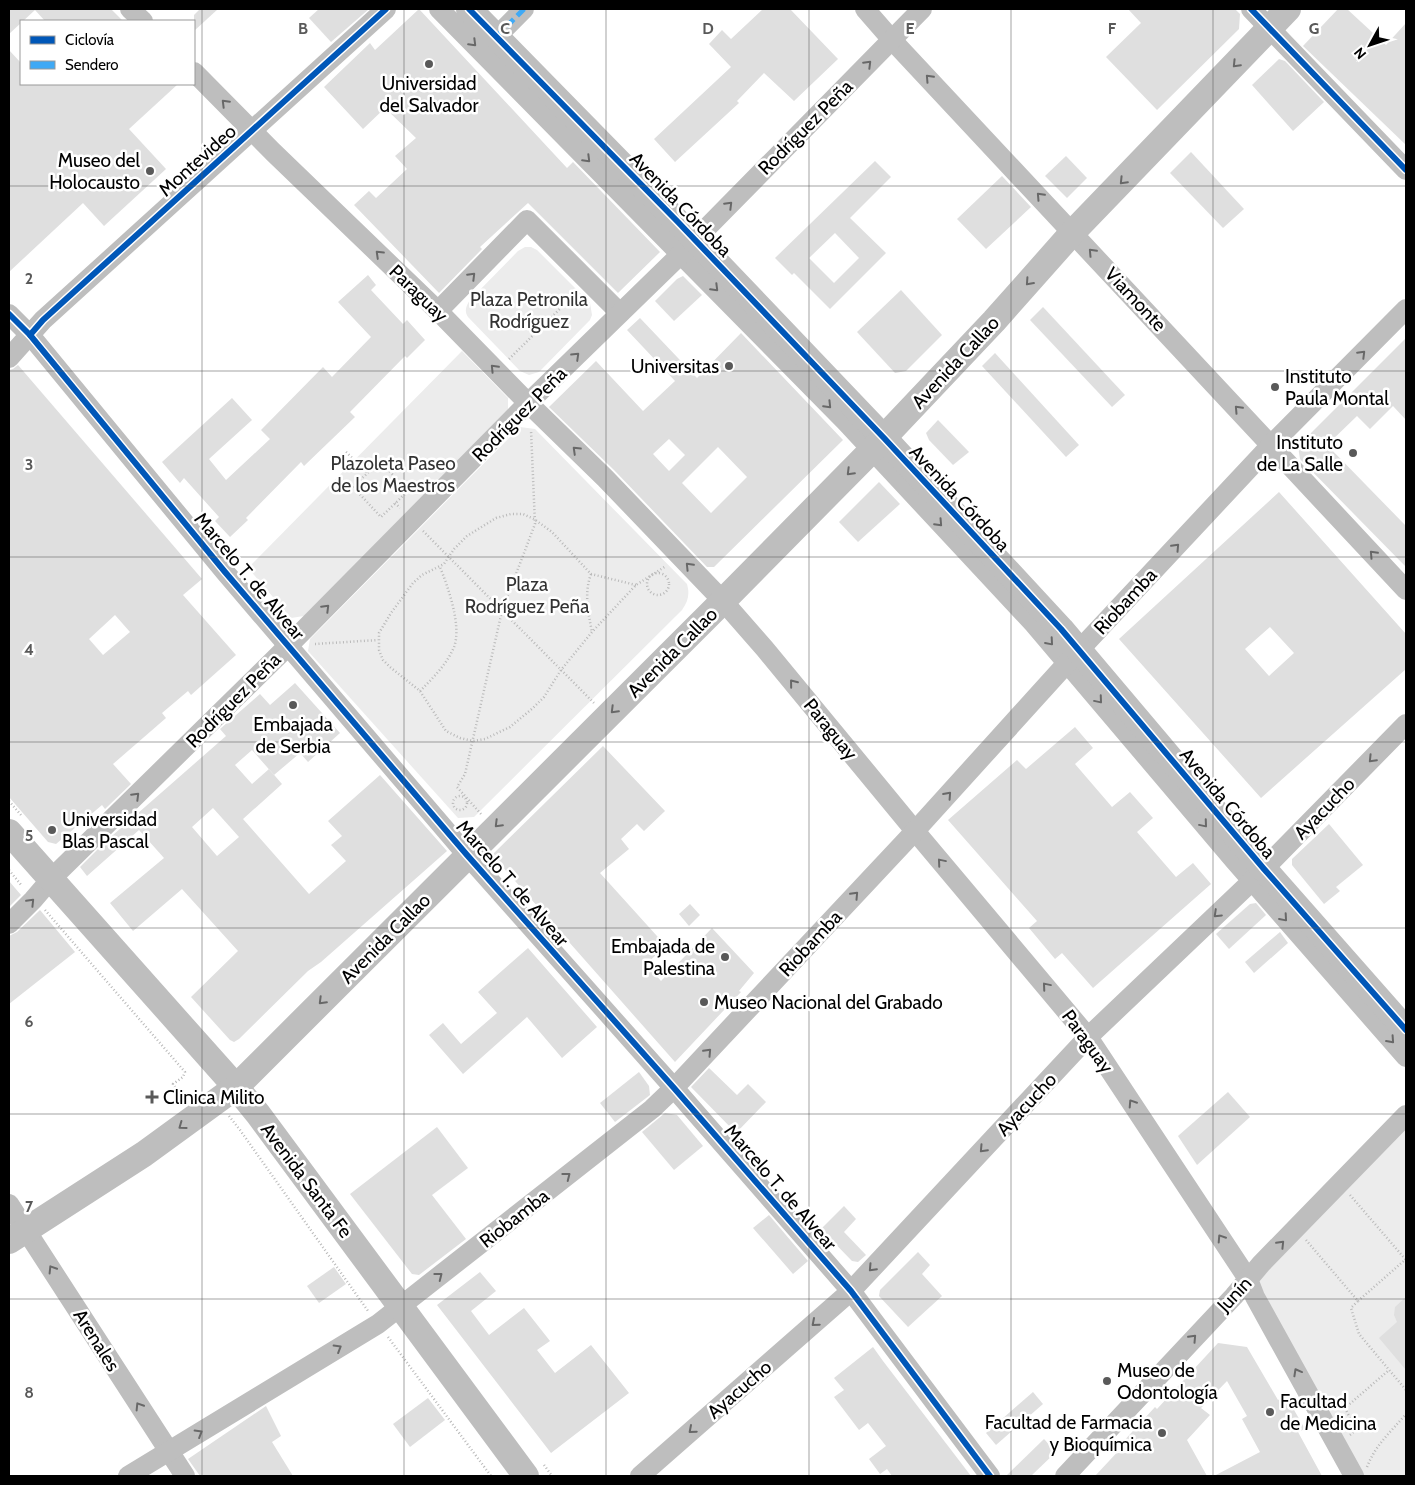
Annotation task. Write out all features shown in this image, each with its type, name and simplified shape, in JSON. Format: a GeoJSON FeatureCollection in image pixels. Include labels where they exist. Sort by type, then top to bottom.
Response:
{"type":"FeatureCollection","features":[{"type":"Feature","properties":{"kind":"main road","name":"Avenida Córdoba"},"geometry":{"type":"LineString","coordinates":[[469,9],[688,246],[878,444],[1073,657],[1258,875],[1406,1030]]}},
{"type":"Feature","properties":{"kind":"main road","name":"Avenida Callao"},"geometry":{"type":"LineString","coordinates":[[18,1235],[144,1154],[236,1087],[723,602],[878,444],[994,321],[1073,232],[1288,9]]}},
{"type":"Feature","properties":{"kind":"main road","name":"Avenida Santa Fe"},"geometry":{"type":"LineString","coordinates":[[9,832],[236,1087],[526,1476]]}},
{"type":"Feature","properties":{"kind":"street"},"geometry":{"type":"LineString","coordinates":[[130,9],[142,20]]}},
{"type":"Feature","properties":{"kind":"street","name":"Montevideo"},"geometry":{"type":"LineString","coordinates":[[9,358],[42,320],[386,9]]}},
{"type":"Feature","properties":{"kind":"street","name":"Avenida Córdoba"},"geometry":{"type":"LineString","coordinates":[[438,9],[688,246]]}},
{"type":"Feature","properties":{"kind":"street"},"geometry":{"type":"LineString","coordinates":[[496,37],[524,9]]}},
{"type":"Feature","properties":{"kind":"street","name":"Viamonte"},"geometry":{"type":"LineString","coordinates":[[865,9],[1406,590]]}},
{"type":"Feature","properties":{"kind":"street","name":"Rodríguez Peña"},"geometry":{"type":"LineString","coordinates":[[9,924],[51,879],[288,646],[922,9]]}},
{"type":"Feature","properties":{"kind":"street"},"geometry":{"type":"LineString","coordinates":[[1251,9],[1406,170]]}},
{"type":"Feature","properties":{"kind":"street","name":"Paraguay"},"geometry":{"type":"LineString","coordinates":[[195,73],[438,310],[528,403],[605,478],[723,602],[1088,1037],[1248,1279],[1255,1296],[1360,1475]]}},
{"type":"Feature","properties":{"kind":"street"},"geometry":{"type":"LineString","coordinates":[[438,310],[527,220],[620,313]]}},
{"type":"Feature","properties":{"kind":"street","name":"Riobamba"},"geometry":{"type":"LineString","coordinates":[[128,1476],[378,1324],[635,1124],[674,1088],[915,831],[1073,657],[1271,445],[1406,310]]}},
{"type":"Feature","properties":{"kind":"street","name":"Marcelo T. de Alvear"},"geometry":{"type":"LineString","coordinates":[[9,314],[30,335],[288,646],[468,855],[851,1291],[990,1476]]}},
{"type":"Feature","properties":{"kind":"street","name":"Ayacucho"},"geometry":{"type":"LineString","coordinates":[[640,1476],[851,1291],[1088,1037],[1258,875],[1406,724]]}},
{"type":"Feature","properties":{"kind":"street","name":"Avenida Córdoba"},"geometry":{"type":"LineString","coordinates":[[1258,875],[1406,1057]]}},
{"type":"Feature","properties":{"kind":"street","name":"Junín"},"geometry":{"type":"LineString","coordinates":[[1065,1476],[1248,1279],[1406,1115]]}},
{"type":"Feature","properties":{"kind":"street","name":"Arenales"},"geometry":{"type":"LineString","coordinates":[[9,1204],[18,1235],[185,1476]]}},
{"type":"Feature","properties":{"kind":"path"},"geometry":{"type":"LineString","coordinates":[[497,371],[588,281]]}},
{"type":"Feature","properties":{"kind":"path"},"geometry":{"type":"LineString","coordinates":[[494,829],[457,787],[465,774],[502,611],[535,524],[531,428],[528,403]]}},
{"type":"Feature","properties":{"kind":"path"},"geometry":{"type":"LineString","coordinates":[[346,452],[368,473]]}},
{"type":"Feature","properties":{"kind":"path"},"geometry":{"type":"LineString","coordinates":[[380,462],[408,491],[381,517],[353,487],[368,473],[380,462]]}},
{"type":"Feature","properties":{"kind":"path"},"geometry":{"type":"LineString","coordinates":[[636,584],[624,583],[591,574],[552,532],[534,519],[523,514],[511,514],[496,518],[467,536],[444,564],[422,575],[413,583],[379,633],[379,650],[383,660],[420,691],[446,731],[473,742],[497,734],[522,718],[544,697],[561,670],[592,632],[636,584],[680,557]]}},
{"type":"Feature","properties":{"kind":"path"},"geometry":{"type":"LineString","coordinates":[[412,520],[607,717]]}},
{"type":"Feature","properties":{"kind":"path"},"geometry":{"type":"LineString","coordinates":[[420,691],[445,663],[454,647],[456,638],[452,608],[440,567]]}},
{"type":"Feature","properties":{"kind":"path"},"geometry":{"type":"LineString","coordinates":[[591,574],[588,582],[587,596],[592,632]]}},
{"type":"Feature","properties":{"kind":"path"},"geometry":{"type":"LineString","coordinates":[[652,574],[663,575],[667,580],[667,590],[661,594],[654,594],[649,590],[647,584],[652,574]]}},
{"type":"Feature","properties":{"kind":"path"},"geometry":{"type":"LineString","coordinates":[[288,646],[378,640]]}},
{"type":"Feature","properties":{"kind":"path"},"geometry":{"type":"LineString","coordinates":[[460,795],[466,798],[468,803],[464,809],[455,808],[453,804],[455,797],[460,795]]}},
{"type":"Feature","properties":{"kind":"path"},"geometry":{"type":"LineString","coordinates":[[9,870],[33,900],[48,913],[185,1072],[183,1077],[173,1084],[196,1116]]}},
{"type":"Feature","properties":{"kind":"path"},"geometry":{"type":"LineString","coordinates":[[224,1110],[378,1324],[491,1476]]}},
{"type":"Feature","properties":{"kind":"path"},"geometry":{"type":"LineString","coordinates":[[1347,1192],[1406,1260],[1350,1308],[1359,1334],[1406,1390]]}},
{"type":"Feature","properties":{"kind":"path"},"geometry":{"type":"LineString","coordinates":[[1307,1241],[1358,1301]]}},
{"type":"Feature","properties":{"kind":"path"},"geometry":{"type":"LineString","coordinates":[[1345,1440],[1356,1430],[1345,1408],[1389,1370]]}},
{"type":"Feature","properties":{"kind":"path"},"geometry":{"type":"LineString","coordinates":[[1360,1475],[1375,1448],[1406,1414]]}},
{"type":"Feature","properties":{"kind":"green space","name":"Plaza Petronila Rodríguez"},"geometry":{"type":"Polygon","coordinates":[[[525,247],[537,250],[590,303],[592,315],[590,320],[539,372],[529,375],[520,371],[468,317],[466,311],[470,300],[518,251],[525,247]]]}},
{"type":"Feature","properties":{"kind":"green space","name":"Plazoleta Paseo de los Maestros"},"geometry":{"type":"Polygon","coordinates":[[[462,351],[508,398],[508,410],[304,616],[291,618],[248,568],[462,351]]]}},
{"type":"Feature","properties":{"kind":"green space","name":"Plaza Rodríguez Peña"},"geometry":{"type":"Polygon","coordinates":[[[520,427],[535,429],[687,584],[688,598],[682,610],[474,817],[458,818],[308,651],[310,639],[520,427]]]}},
{"type":"Feature","properties":{"kind":"green space"},"geometry":{"type":"Polygon","coordinates":[[[1406,1127],[1406,1476],[1362,1476],[1260,1286],[1260,1279],[1406,1127]]]}},
{"type":"Feature","properties":{"kind":"building"},"geometry":{"type":"Polygon","coordinates":[[[9,9],[111,9],[122,20],[44,20],[35,10],[24,20],[20,20],[20,24],[9,34],[9,9]]]}},
{"type":"Feature","properties":{"kind":"building"},"geometry":{"type":"Polygon","coordinates":[[[200,9],[218,9],[195,30],[194,15],[200,9]]]}},
{"type":"Feature","properties":{"kind":"building"},"geometry":{"type":"Polygon","coordinates":[[[319,9],[369,9],[331,42],[309,18],[319,9]]]}},
{"type":"Feature","properties":{"kind":"building"},"geometry":{"type":"Polygon","coordinates":[[[419,9],[567,168],[573,162],[660,252],[618,293],[528,203],[480,247],[482,249],[439,293],[354,205],[369,191],[376,198],[407,169],[395,156],[416,138],[385,108],[363,129],[324,87],[370,43],[375,50],[419,9]]]}},
{"type":"Feature","properties":{"kind":"building"},"geometry":{"type":"Polygon","coordinates":[[[763,9],[790,9],[838,59],[794,101],[764,73],[737,101],[739,103],[675,162],[654,139],[731,67],[709,44],[722,30],[731,39],[763,9]]]}},
{"type":"Feature","properties":{"kind":"building"},"geometry":{"type":"Polygon","coordinates":[[[1128,9],[1235,9],[1240,14],[1239,29],[1157,110],[1106,57],[1141,23],[1128,9]]]}},
{"type":"Feature","properties":{"kind":"building"},"geometry":{"type":"Polygon","coordinates":[[[1338,9],[1347,9],[1386,45],[1406,23],[1406,145],[1303,46],[1338,9]]]}},
{"type":"Feature","properties":{"kind":"building"},"geometry":{"type":"Polygon","coordinates":[[[9,50],[20,62],[20,85],[177,85],[129,129],[166,169],[104,226],[83,203],[9,272],[9,50]]]}},
{"type":"Feature","properties":{"kind":"building"},"geometry":{"type":"Polygon","coordinates":[[[1279,59],[1285,61],[1324,102],[1293,131],[1252,85],[1279,59]]]}},
{"type":"Feature","properties":{"kind":"building"},"geometry":{"type":"Polygon","coordinates":[[[1191,152],[1244,209],[1223,228],[1170,173],[1191,152]]]}},
{"type":"Feature","properties":{"kind":"building"},"geometry":{"type":"Polygon","coordinates":[[[1066,156],[1087,178],[1067,198],[1045,176],[1066,156]]]}},
{"type":"Feature","properties":{"kind":"building"},"geometry":{"type":"Polygon","coordinates":[[[875,161],[891,177],[850,218],[886,253],[830,309],[794,273],[792,275],[775,258],[875,161]],[[835,233],[809,258],[834,283],[859,258],[835,233]]]}},
{"type":"Feature","properties":{"kind":"building"},"geometry":{"type":"Polygon","coordinates":[[[1002,176],[1031,207],[986,249],[957,219],[1002,176]]]}},
{"type":"Feature","properties":{"kind":"building"},"geometry":{"type":"Polygon","coordinates":[[[368,275],[376,285],[371,290],[403,324],[407,320],[425,340],[407,358],[405,356],[350,412],[355,417],[304,466],[301,462],[230,537],[215,521],[219,517],[184,478],[180,483],[162,462],[232,398],[252,420],[209,459],[226,480],[270,439],[261,430],[323,367],[332,377],[371,337],[338,302],[368,275]]]}},
{"type":"Feature","properties":{"kind":"building"},"geometry":{"type":"Polygon","coordinates":[[[683,276],[702,295],[674,321],[655,301],[677,279],[683,276]]]}},
{"type":"Feature","properties":{"kind":"building"},"geometry":{"type":"Polygon","coordinates":[[[901,290],[942,335],[906,371],[895,373],[857,332],[901,290]]]}},
{"type":"Feature","properties":{"kind":"building"},"geometry":{"type":"Polygon","coordinates":[[[1043,307],[1125,395],[1112,407],[1030,320],[1043,307]]]}},
{"type":"Feature","properties":{"kind":"building"},"geometry":{"type":"Polygon","coordinates":[[[640,318],[697,378],[741,333],[843,440],[714,567],[707,567],[614,470],[549,407],[596,361],[643,411],[675,381],[627,330],[640,318]],[[669,439],[653,454],[669,471],[685,455],[669,439]],[[718,447],[682,483],[711,513],[747,477],[718,447]]]}},
{"type":"Feature","properties":{"kind":"building","name":"Instituto de La Salle"},"geometry":{"type":"Polygon","coordinates":[[[1406,338],[1406,420],[1393,406],[1370,429],[1357,416],[1327,445],[1406,526],[1406,567],[1300,459],[1298,446],[1406,338]]]}},
{"type":"Feature","properties":{"kind":"building"},"geometry":{"type":"Polygon","coordinates":[[[995,353],[1079,445],[1066,457],[982,366],[995,353]]]}},
{"type":"Feature","properties":{"kind":"building"},"geometry":{"type":"Polygon","coordinates":[[[18,365],[202,579],[183,595],[236,655],[191,695],[188,691],[162,713],[166,718],[113,764],[131,784],[105,809],[102,805],[56,844],[48,842],[9,797],[9,370],[18,365]],[[115,615],[89,639],[103,655],[130,632],[115,615]]]}},
{"type":"Feature","properties":{"kind":"building"},"geometry":{"type":"Polygon","coordinates":[[[938,420],[969,452],[953,465],[929,440],[926,433],[938,420]]]}},
{"type":"Feature","properties":{"kind":"building"},"geometry":{"type":"Polygon","coordinates":[[[879,482],[900,504],[858,542],[839,522],[879,482]]]}},
{"type":"Feature","properties":{"kind":"building"},"geometry":{"type":"Polygon","coordinates":[[[1279,492],[1406,634],[1406,669],[1261,798],[1119,639],[1279,492]],[[1270,627],[1245,649],[1269,676],[1294,653],[1270,627]]]}},
{"type":"Feature","properties":{"kind":"building"},"geometry":{"type":"Polygon","coordinates":[[[295,683],[340,733],[308,762],[300,753],[274,775],[282,784],[243,819],[309,894],[346,861],[331,845],[342,836],[328,821],[380,775],[447,851],[321,962],[308,971],[234,1042],[230,1040],[191,997],[238,951],[182,889],[133,931],[110,903],[164,858],[139,830],[87,876],[80,867],[105,842],[226,736],[220,729],[260,694],[270,705],[295,683]],[[252,750],[235,765],[252,784],[269,769],[252,750]],[[213,808],[192,827],[217,856],[239,837],[213,808]]]}},
{"type":"Feature","properties":{"kind":"building"},"geometry":{"type":"Polygon","coordinates":[[[1075,727],[1093,748],[1075,764],[1112,807],[1130,792],[1153,818],[1137,832],[1176,877],[1193,863],[1211,884],[1093,988],[1062,953],[1055,959],[1029,928],[1037,921],[948,820],[1017,760],[1026,769],[1075,727]]]}},
{"type":"Feature","properties":{"kind":"building"},"geometry":{"type":"Polygon","coordinates":[[[603,746],[665,811],[644,831],[637,824],[621,839],[629,849],[600,873],[666,946],[646,964],[661,981],[712,928],[754,973],[739,991],[741,992],[675,1062],[492,855],[603,746]]]}},
{"type":"Feature","properties":{"kind":"building"},"geometry":{"type":"Polygon","coordinates":[[[1329,824],[1363,865],[1336,887],[1340,891],[1324,904],[1292,865],[1292,859],[1329,824]]]}},
{"type":"Feature","properties":{"kind":"building"},"geometry":{"type":"Polygon","coordinates":[[[9,881],[21,895],[9,907],[9,881]]]}},
{"type":"Feature","properties":{"kind":"building"},"geometry":{"type":"Polygon","coordinates":[[[1256,903],[1266,915],[1229,949],[1216,934],[1250,904],[1256,903]]]}},
{"type":"Feature","properties":{"kind":"building"},"geometry":{"type":"Polygon","coordinates":[[[690,904],[700,915],[689,926],[679,914],[690,904]]]}},
{"type":"Feature","properties":{"kind":"building"},"geometry":{"type":"Polygon","coordinates":[[[40,910],[75,952],[9,1004],[9,936],[17,932],[40,910]]]}},
{"type":"Feature","properties":{"kind":"building"},"geometry":{"type":"Polygon","coordinates":[[[1280,932],[1288,943],[1254,973],[1245,962],[1280,932]]]}},
{"type":"Feature","properties":{"kind":"building"},"geometry":{"type":"Polygon","coordinates":[[[528,948],[597,1027],[562,1058],[527,1017],[463,1074],[429,1035],[443,1023],[461,1044],[497,1013],[478,992],[528,948]]]}},
{"type":"Feature","properties":{"kind":"building"},"geometry":{"type":"Polygon","coordinates":[[[709,1068],[737,1095],[748,1084],[766,1102],[736,1133],[691,1087],[709,1068]]]}},
{"type":"Feature","properties":{"kind":"building"},"geometry":{"type":"Polygon","coordinates":[[[639,1072],[649,1086],[650,1095],[615,1122],[600,1103],[639,1072]]]}},
{"type":"Feature","properties":{"kind":"building"},"geometry":{"type":"Polygon","coordinates":[[[1228,1092],[1250,1117],[1197,1165],[1178,1136],[1228,1092]]]}},
{"type":"Feature","properties":{"kind":"building"},"geometry":{"type":"Polygon","coordinates":[[[665,1113],[677,1115],[703,1146],[674,1170],[642,1132],[665,1113]]]}},
{"type":"Feature","properties":{"kind":"building"},"geometry":{"type":"Polygon","coordinates":[[[437,1127],[468,1168],[432,1195],[466,1239],[419,1275],[412,1274],[350,1194],[437,1127]]]}},
{"type":"Feature","properties":{"kind":"building"},"geometry":{"type":"Polygon","coordinates":[[[844,1206],[856,1219],[844,1232],[866,1255],[858,1262],[852,1261],[821,1229],[844,1206]]]}},
{"type":"Feature","properties":{"kind":"building"},"geometry":{"type":"Polygon","coordinates":[[[769,1215],[808,1261],[793,1274],[753,1228],[769,1215]]]}},
{"type":"Feature","properties":{"kind":"building"},"geometry":{"type":"Polygon","coordinates":[[[918,1252],[930,1265],[922,1274],[942,1296],[908,1327],[879,1296],[880,1290],[918,1252]]]}},
{"type":"Feature","properties":{"kind":"building"},"geometry":{"type":"Polygon","coordinates":[[[334,1267],[346,1284],[319,1303],[307,1286],[334,1267]]]}},
{"type":"Feature","properties":{"kind":"building"},"geometry":{"type":"Polygon","coordinates":[[[480,1272],[496,1291],[471,1311],[489,1335],[524,1308],[550,1341],[537,1350],[555,1373],[591,1345],[629,1393],[551,1453],[437,1305],[480,1272]]]}},
{"type":"Feature","properties":{"kind":"building"},"geometry":{"type":"Polygon","coordinates":[[[1406,1297],[1406,1370],[1379,1338],[1397,1322],[1394,1315],[1395,1307],[1406,1297]]]}},
{"type":"Feature","properties":{"kind":"building"},"geometry":{"type":"Polygon","coordinates":[[[1218,1343],[1247,1347],[1278,1400],[1286,1396],[1305,1429],[1298,1432],[1322,1476],[1214,1476],[1260,1452],[1242,1419],[1247,1416],[1227,1381],[1201,1408],[1210,1415],[1187,1440],[1207,1476],[1095,1476],[1155,1407],[1157,1409],[1218,1343]]]}},
{"type":"Feature","properties":{"kind":"building"},"geometry":{"type":"Polygon","coordinates":[[[873,1347],[971,1476],[892,1476],[887,1469],[880,1474],[869,1459],[886,1446],[868,1423],[859,1430],[834,1397],[844,1390],[834,1378],[873,1347]]]}},
{"type":"Feature","properties":{"kind":"building"},"geometry":{"type":"Polygon","coordinates":[[[1033,1392],[1043,1404],[996,1445],[986,1433],[1033,1392]]]}},
{"type":"Feature","properties":{"kind":"building"},"geometry":{"type":"Polygon","coordinates":[[[428,1398],[445,1420],[410,1447],[393,1424],[428,1398]]]}},
{"type":"Feature","properties":{"kind":"building"},"geometry":{"type":"Polygon","coordinates":[[[266,1406],[281,1436],[272,1442],[293,1476],[200,1476],[188,1459],[266,1406]]]}},
{"type":"Feature","properties":{"kind":"building"},"geometry":{"type":"Polygon","coordinates":[[[1044,1439],[1056,1452],[1031,1476],[1006,1476],[1044,1439]]]}},
{"type":"Feature","properties":{"kind":"marked path"},"geometry":{"type":"LineString","coordinates":[[496,37],[524,9]]}},
{"type":"Feature","properties":{"kind":"cycle path"},"geometry":{"type":"LineString","coordinates":[[30,335],[43,320],[386,9]]}},
{"type":"Feature","properties":{"kind":"cycle path"},"geometry":{"type":"LineString","coordinates":[[469,9],[677,221],[884,438],[1061,629],[1264,869],[1406,1030]]}},
{"type":"Feature","properties":{"kind":"cycle path"},"geometry":{"type":"LineString","coordinates":[[1251,9],[1406,170]]}},
{"type":"Feature","properties":{"kind":"cycle path"},"geometry":{"type":"LineString","coordinates":[[9,314],[30,335],[225,572],[467,855],[851,1291],[990,1476]]}},
{"type":"Feature","properties":{"kind":"place","name":"Universidad del Salvador"},"geometry":{"type":"Point","coordinates":[429,64]}},
{"type":"Feature","properties":{"kind":"place","name":"Museo del Holocausto"},"geometry":{"type":"Point","coordinates":[150,171]}},
{"type":"Feature","properties":{"kind":"place","name":"Universitas"},"geometry":{"type":"Point","coordinates":[729,366]}},
{"type":"Feature","properties":{"kind":"place","name":"Instituto Paula Montal"},"geometry":{"type":"Point","coordinates":[1275,387]}},
{"type":"Feature","properties":{"kind":"place","name":"Instituto de La Salle"},"geometry":{"type":"Point","coordinates":[1353,453]}},
{"type":"Feature","properties":{"kind":"place","name":"Embajada de Serbia"},"geometry":{"type":"Point","coordinates":[293,705]}},
{"type":"Feature","properties":{"kind":"place","name":"Universidad Blas Pascal"},"geometry":{"type":"Point","coordinates":[52,830]}},
{"type":"Feature","properties":{"kind":"place","name":"Embajada de Palestina"},"geometry":{"type":"Point","coordinates":[725,957]}},
{"type":"Feature","properties":{"kind":"place","name":"Museo Nacional del Grabado"},"geometry":{"type":"Point","coordinates":[704,1002]}},
{"type":"Feature","properties":{"kind":"place","name":"Clinica Milito"},"geometry":{"type":"Point","coordinates":[152,1097]}},
{"type":"Feature","properties":{"kind":"place","name":"Museo de Odontología"},"geometry":{"type":"Point","coordinates":[1107,1381]}},
{"type":"Feature","properties":{"kind":"place","name":"Facultad de Medicina"},"geometry":{"type":"Point","coordinates":[1270,1412]}},
{"type":"Feature","properties":{"kind":"place","name":"Facultad de Farmacia y Bioquímica"},"geometry":{"type":"Point","coordinates":[1162,1433]}}]}
